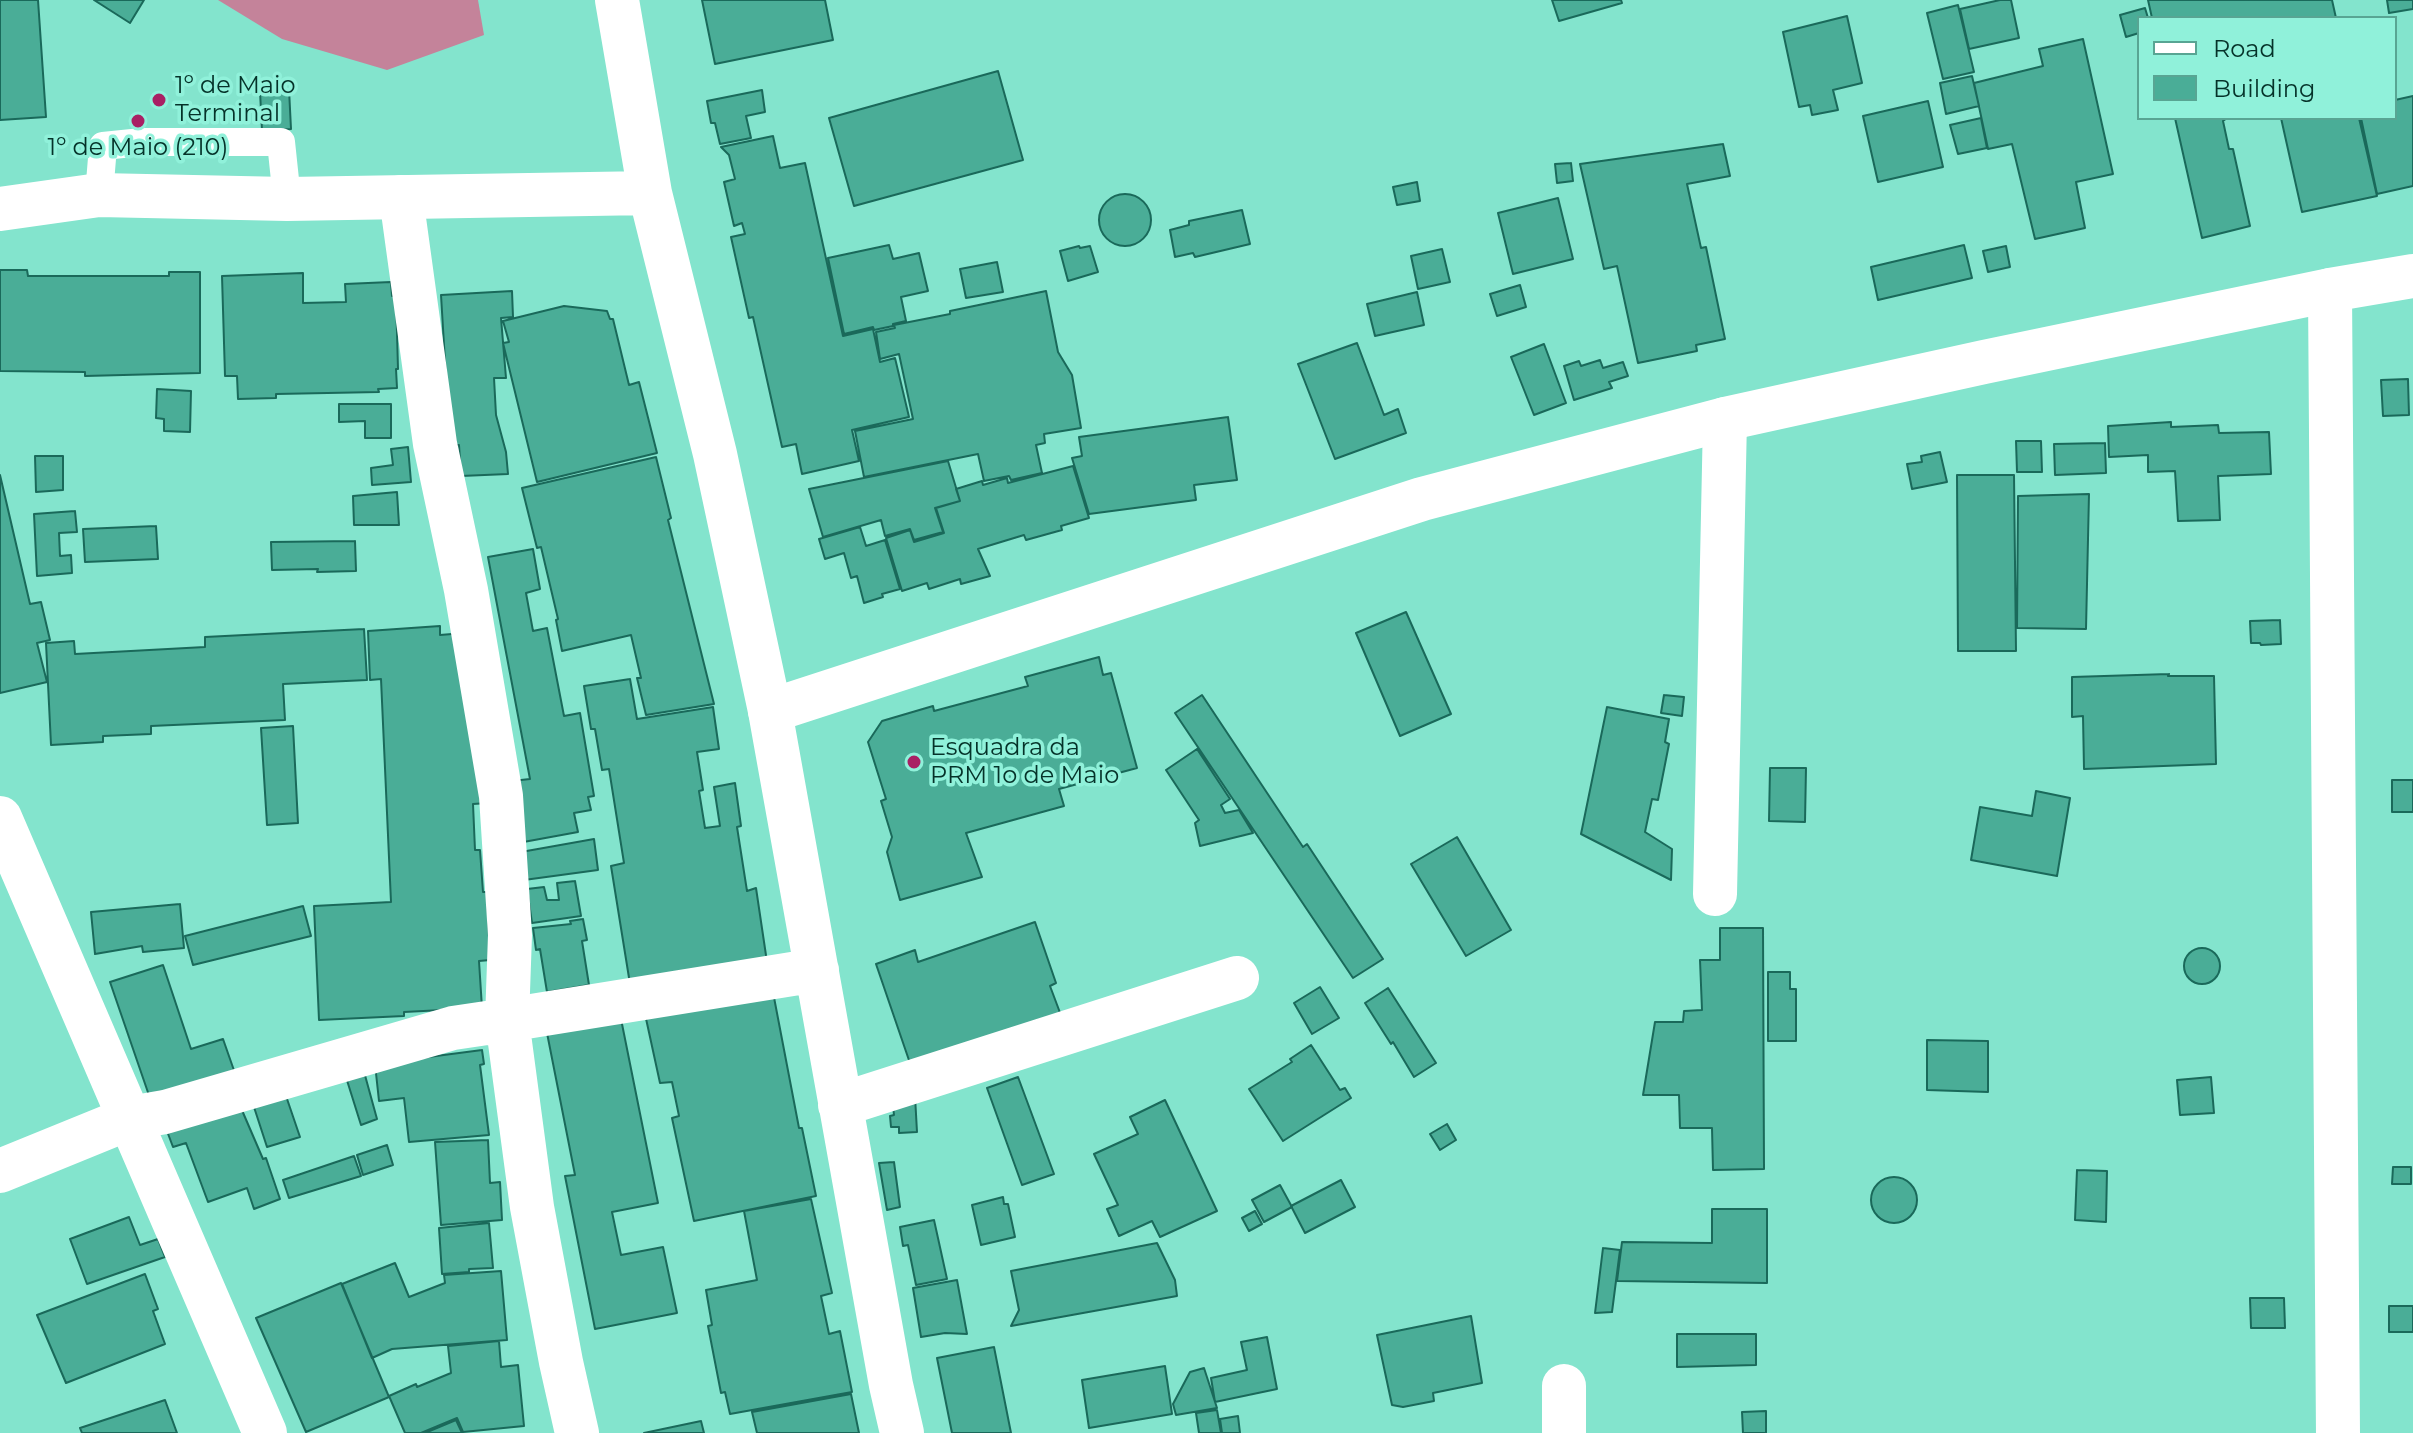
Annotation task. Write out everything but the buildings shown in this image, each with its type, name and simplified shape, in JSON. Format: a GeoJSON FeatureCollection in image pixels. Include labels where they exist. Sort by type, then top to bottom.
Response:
{"type":"FeatureCollection","features":[{"type":"Feature","properties":{"kind":"street"},"geometry":{"type":"LineString","coordinates":[[617,0],[650,193],[715,454],[770,711],[902,1433]]}},
{"type":"Feature","properties":{"kind":"street"},"geometry":{"type":"LineString","coordinates":[[0,209],[99,195],[287,199],[650,193]]}},
{"type":"Feature","properties":{"kind":"street"},"geometry":{"type":"LineString","coordinates":[[401,197],[435,444],[466,590],[501,796],[510,935],[507,1020],[532,1207],[577,1433]]}},
{"type":"Feature","properties":{"kind":"street"},"geometry":{"type":"LineString","coordinates":[[770,711],[1422,499],[1725,419],[2330,290],[2413,276]]}},
{"type":"Feature","properties":{"kind":"street"},"geometry":{"type":"LineString","coordinates":[[2330,290],[2338,1433]]}},
{"type":"Feature","properties":{"kind":"street"},"geometry":{"type":"LineString","coordinates":[[1715,894],[1725,419]]}},
{"type":"Feature","properties":{"kind":"street"},"geometry":{"type":"LineString","coordinates":[[0,818],[265,1433]]}},
{"type":"Feature","properties":{"kind":"street"},"geometry":{"type":"LineString","coordinates":[[0,1171],[130,1118],[165,1112],[453,1028],[817,970]]}},
{"type":"Feature","properties":{"kind":"street"},"geometry":{"type":"LineString","coordinates":[[840,1105],[1237,978]]}},
{"type":"Feature","properties":{"kind":"street"},"geometry":{"type":"LineString","coordinates":[[1564,1386],[1564,1433]]}},
{"type":"Feature","properties":{"kind":"shaded area"},"geometry":{"type":"Polygon","coordinates":[[[218,0],[478,0],[484,35],[387,70],[282,39],[218,0]]]}},
{"type":"Feature","properties":{"kind":"place","name":"1º de Maio Terminal"},"geometry":{"type":"Point","coordinates":[159,100]}},
{"type":"Feature","properties":{"kind":"place","name":"1º de Maio (210)"},"geometry":{"type":"Point","coordinates":[138,121]}},
{"type":"Feature","properties":{"kind":"place","name":"Esquadra da PRM 1o de Maio"},"geometry":{"type":"Point","coordinates":[914,762]}}]}
